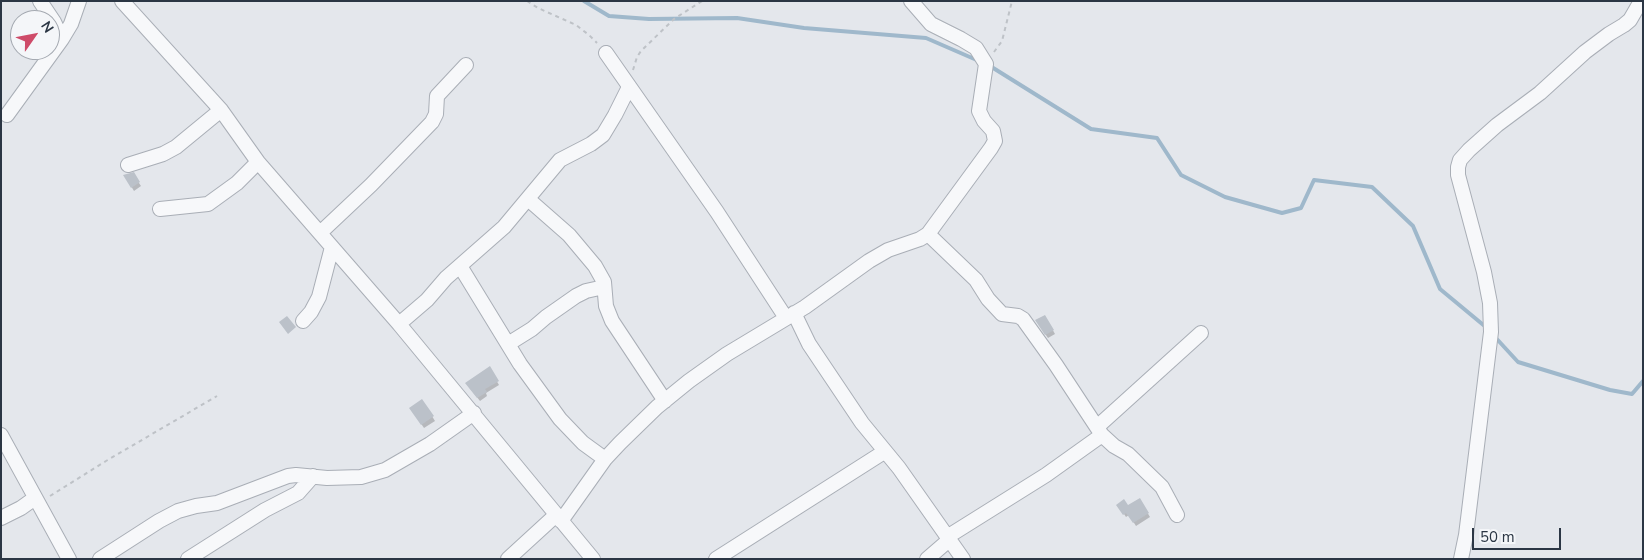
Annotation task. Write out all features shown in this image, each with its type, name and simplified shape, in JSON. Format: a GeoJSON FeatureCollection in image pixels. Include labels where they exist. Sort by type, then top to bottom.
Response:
{"type":"FeatureCollection","features":[{"type":"Feature","properties":{"kind":"street"},"geometry":{"type":"LineString","coordinates":[[40,1],[54,22],[62,39]]}},
{"type":"Feature","properties":{"kind":"street"},"geometry":{"type":"LineString","coordinates":[[7,115],[62,39],[71,24],[79,1]]}},
{"type":"Feature","properties":{"kind":"street"},"geometry":{"type":"LineString","coordinates":[[122,1],[221,110],[258,162],[399,324],[592,559]]}},
{"type":"Feature","properties":{"kind":"street"},"geometry":{"type":"LineString","coordinates":[[508,559],[558,518],[620,442],[664,401],[689,381],[727,354],[805,307],[869,261],[888,250],[920,239],[928,234],[995,141],[992,131],[979,111],[986,64],[976,48],[931,24],[911,1]]}},
{"type":"Feature","properties":{"kind":"street"},"geometry":{"type":"LineString","coordinates":[[1461,559],[1466,536],[1491,332],[1490,303],[1486,279],[1458,175],[1460,160],[1497,125],[1540,93],[1585,52],[1630,20],[1641,1]]}},
{"type":"Feature","properties":{"kind":"street"},"geometry":{"type":"LineString","coordinates":[[606,53],[810,344],[862,423],[899,468],[963,559]]}},
{"type":"Feature","properties":{"kind":"street"},"geometry":{"type":"LineString","coordinates":[[320,233],[371,185],[432,122],[436,114],[437,96],[466,65]]}},
{"type":"Feature","properties":{"kind":"street"},"geometry":{"type":"LineString","coordinates":[[399,324],[427,300],[446,278],[504,228],[560,160],[591,144],[603,135],[629,87]]}},
{"type":"Feature","properties":{"kind":"street"},"geometry":{"type":"LineString","coordinates":[[128,165],[163,154],[176,147],[221,110]]}},
{"type":"Feature","properties":{"kind":"street"},"geometry":{"type":"LineString","coordinates":[[160,209],[208,204],[236,184],[258,162]]}},
{"type":"Feature","properties":{"kind":"street"},"geometry":{"type":"LineString","coordinates":[[528,199],[569,235],[585,253],[604,282],[606,306],[612,321],[664,401]]}},
{"type":"Feature","properties":{"kind":"street"},"geometry":{"type":"LineString","coordinates":[[928,234],[976,280],[988,299],[1002,314],[1018,316],[1023,319],[1100,431],[1114,446],[1128,454],[1162,487],[1177,516]]}},
{"type":"Feature","properties":{"kind":"street"},"geometry":{"type":"LineString","coordinates":[[302,321],[311,312],[320,297],[332,247]]}},
{"type":"Feature","properties":{"kind":"street"},"geometry":{"type":"LineString","coordinates":[[460,266],[520,364],[560,419],[583,442],[605,459]]}},
{"type":"Feature","properties":{"kind":"street"},"geometry":{"type":"LineString","coordinates":[[508,344],[532,329],[576,296],[586,291],[604,287]]}},
{"type":"Feature","properties":{"kind":"street"},"geometry":{"type":"LineString","coordinates":[[927,559],[948,538],[1046,475],[1100,431],[1201,333]]}},
{"type":"Feature","properties":{"kind":"street"},"geometry":{"type":"LineString","coordinates":[[100,559],[178,511],[217,503],[288,476],[361,477],[385,470],[430,444],[474,414]]}},
{"type":"Feature","properties":{"kind":"street"},"geometry":{"type":"LineString","coordinates":[[1,435],[70,559]]}},
{"type":"Feature","properties":{"kind":"street"},"geometry":{"type":"LineString","coordinates":[[716,559],[884,452]]}},
{"type":"Feature","properties":{"kind":"street"},"geometry":{"type":"LineString","coordinates":[[188,559],[265,510],[298,493],[313,476]]}},
{"type":"Feature","properties":{"kind":"street"},"geometry":{"type":"LineString","coordinates":[[1,518],[37,501]]}},
{"type":"Feature","properties":{"kind":"path"},"geometry":{"type":"LineString","coordinates":[[527,1],[576,25],[589,35],[606,53]]}},
{"type":"Feature","properties":{"kind":"path"},"geometry":{"type":"LineString","coordinates":[[629,87],[634,64],[641,51],[674,19],[702,1]]}},
{"type":"Feature","properties":{"kind":"path"},"geometry":{"type":"LineString","coordinates":[[986,64],[1002,40],[1012,1]]}},
{"type":"Feature","properties":{"kind":"path"},"geometry":{"type":"LineString","coordinates":[[37,501],[218,396]]}},
{"type":"Feature","properties":{"kind":"building"},"geometry":{"type":"Polygon","coordinates":[[[134,172],[140,182],[131,188],[123,175],[134,172]]]}},
{"type":"Feature","properties":{"kind":"building"},"geometry":{"type":"Polygon","coordinates":[[[1045,315],[1054,330],[1045,335],[1035,320],[1045,315]]]}},
{"type":"Feature","properties":{"kind":"building"},"geometry":{"type":"Polygon","coordinates":[[[287,316],[296,327],[288,334],[279,322],[287,316]]]}},
{"type":"Feature","properties":{"kind":"building"},"geometry":{"type":"Polygon","coordinates":[[[490,366],[499,381],[485,389],[487,392],[477,398],[465,383],[490,366]]]}},
{"type":"Feature","properties":{"kind":"building"},"geometry":{"type":"Polygon","coordinates":[[[422,399],[434,416],[421,425],[409,408],[422,399]]]}},
{"type":"Feature","properties":{"kind":"building"},"geometry":{"type":"Polygon","coordinates":[[[1140,498],[1149,513],[1133,523],[1126,513],[1123,515],[1116,505],[1124,499],[1128,505],[1140,498]]]}},
{"type":"Feature","properties":{"kind":"waterway"},"geometry":{"type":"LineString","coordinates":[[584,1],[609,16],[649,19],[737,18],[804,28],[926,38],[979,61]]}},
{"type":"Feature","properties":{"kind":"waterway"},"geometry":{"type":"LineString","coordinates":[[990,66],[1091,129],[1157,138],[1181,175],[1225,197],[1282,213],[1301,208],[1314,180],[1372,187],[1413,226],[1440,289],[1487,328]]}},
{"type":"Feature","properties":{"kind":"waterway"},"geometry":{"type":"LineString","coordinates":[[1495,337],[1518,362],[1610,390],[1632,394],[1643,381]]}}]}
